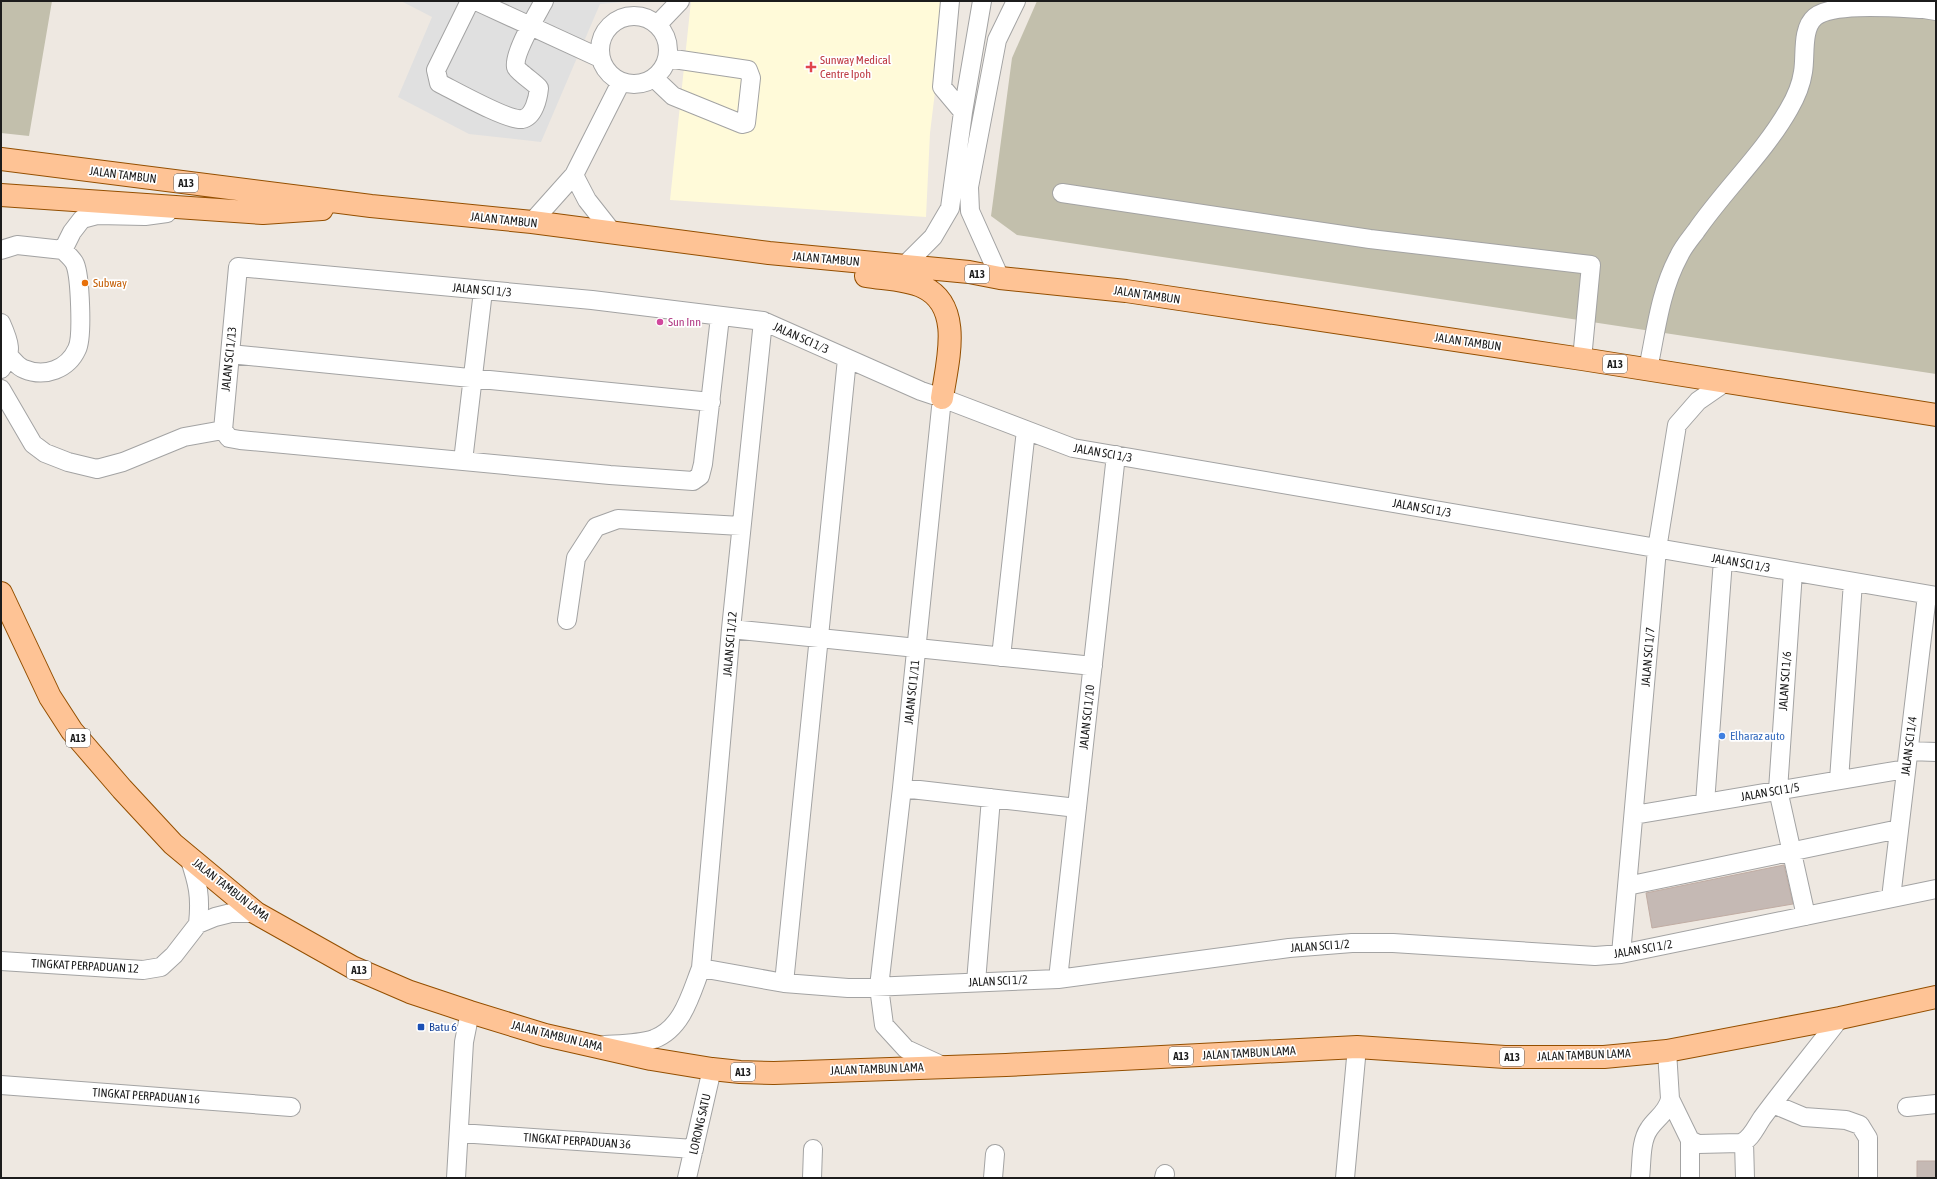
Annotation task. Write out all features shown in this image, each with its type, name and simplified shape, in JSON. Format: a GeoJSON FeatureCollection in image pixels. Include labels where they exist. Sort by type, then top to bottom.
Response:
{"type":"FeatureCollection","features":[{"type":"Feature","properties":{"kind":"main road","name":"JALAN TAMBUN"},"geometry":{"type":"LineString","coordinates":[[5,157],[371,206],[532,222],[769,253],[969,272],[1000,278],[1126,292],[1648,369],[1724,383],[1936,415]]}},
{"type":"Feature","properties":{"kind":"main road"},"geometry":{"type":"LineString","coordinates":[[1,195],[263,213],[371,206]]}},
{"type":"Feature","properties":{"kind":"main road"},"geometry":{"type":"LineString","coordinates":[[769,253],[826,270],[922,286],[938,296],[950,320],[949,354],[942,398]]}},
{"type":"Feature","properties":{"kind":"main road","name":"JALAN TAMBUN LAMA"},"geometry":{"type":"LineString","coordinates":[[1,593],[50,697],[72,731],[122,789],[173,844],[256,913],[352,967],[410,992],[545,1035],[651,1059],[712,1069],[774,1073],[945,1067],[1357,1047],[1505,1057],[1604,1057],[1667,1051],[1840,1018],[1936,997]]}},
{"type":"Feature","properties":{"kind":"street"},"geometry":{"type":"LineString","coordinates":[[470,1],[436,70],[437,80],[439,84],[507,116],[517,119],[523,119],[528,116],[538,98],[539,88],[532,80],[518,71],[516,67],[517,56],[530,26],[544,1]]}},
{"type":"Feature","properties":{"kind":"street"},"geometry":{"type":"LineString","coordinates":[[476,1],[600,58]]}},
{"type":"Feature","properties":{"kind":"street"},"geometry":{"type":"LineString","coordinates":[[657,25],[680,1]]}},
{"type":"Feature","properties":{"kind":"street"},"geometry":{"type":"LineString","coordinates":[[950,1],[942,87],[963,112]]}},
{"type":"Feature","properties":{"kind":"street"},"geometry":{"type":"LineString","coordinates":[[904,266],[933,237],[950,208],[963,112],[982,1]]}},
{"type":"Feature","properties":{"kind":"street"},"geometry":{"type":"LineString","coordinates":[[1000,278],[970,211],[969,187],[997,40],[1016,1]]}},
{"type":"Feature","properties":{"kind":"street"},"geometry":{"type":"LineString","coordinates":[[1648,369],[1662,298],[1679,256],[1706,217],[1766,142],[1788,110],[1798,91],[1803,72],[1808,28],[1813,18],[1823,12],[1839,8],[1917,9],[1936,11]]}},
{"type":"Feature","properties":{"kind":"street"},"geometry":{"type":"LineString","coordinates":[[638,16],[646,17],[657,25],[664,34],[667,42],[667,58],[660,73],[654,78],[638,84],[621,82],[608,73],[600,58],[600,42],[608,27],[614,21],[621,18],[638,16]]}},
{"type":"Feature","properties":{"kind":"street"},"geometry":{"type":"LineString","coordinates":[[654,78],[673,96],[742,124],[746,123],[751,78],[748,70],[667,58]]}},
{"type":"Feature","properties":{"kind":"street"},"geometry":{"type":"LineString","coordinates":[[532,222],[574,175],[621,82]]}},
{"type":"Feature","properties":{"kind":"street"},"geometry":{"type":"LineString","coordinates":[[574,175],[587,200],[613,233]]}},
{"type":"Feature","properties":{"kind":"street"},"geometry":{"type":"LineString","coordinates":[[1062,193],[1370,239],[1591,265],[1582,359]]}},
{"type":"Feature","properties":{"kind":"street"},"geometry":{"type":"LineString","coordinates":[[63,250],[72,232],[82,219],[97,215],[145,216],[188,209]]}},
{"type":"Feature","properties":{"kind":"street"},"geometry":{"type":"LineString","coordinates":[[1,250],[17,245],[63,250],[75,264],[80,320],[78,348],[70,361],[61,368],[48,373],[23,369],[5,364],[9,346],[1,324]]}},
{"type":"Feature","properties":{"kind":"street","name":"JALAN SCI 1/3"},"geometry":{"type":"LineString","coordinates":[[238,267],[592,300],[763,321],[921,391],[1073,448],[1931,595]]}},
{"type":"Feature","properties":{"kind":"street","name":"JALAN SCI 1/13"},"geometry":{"type":"LineString","coordinates":[[223,430],[238,267]]}},
{"type":"Feature","properties":{"kind":"street"},"geometry":{"type":"LineString","coordinates":[[462,461],[483,291]]}},
{"type":"Feature","properties":{"kind":"street"},"geometry":{"type":"LineString","coordinates":[[1,389],[33,444],[45,453],[68,462],[97,469],[123,462],[184,437],[223,430],[229,438],[240,440],[693,481],[697,479],[702,471],[720,316]]}},
{"type":"Feature","properties":{"kind":"street","name":"JALAN SCI 1/12"},"geometry":{"type":"LineString","coordinates":[[591,1046],[646,1041],[665,1033],[683,1013],[701,968],[731,629],[763,321]]}},
{"type":"Feature","properties":{"kind":"street"},"geometry":{"type":"LineString","coordinates":[[230,354],[711,402]]}},
{"type":"Feature","properties":{"kind":"street"},"geometry":{"type":"LineString","coordinates":[[784,983],[847,359]]}},
{"type":"Feature","properties":{"kind":"street","name":"JALAN SCI 1/7"},"geometry":{"type":"LineString","coordinates":[[1621,954],[1657,549],[1677,425],[1698,401],[1724,383]]}},
{"type":"Feature","properties":{"kind":"street","name":"JALAN SCI 1/11"},"geometry":{"type":"LineString","coordinates":[[942,398],[902,788],[879,987],[884,1025],[906,1049],[945,1067]]}},
{"type":"Feature","properties":{"kind":"street"},"geometry":{"type":"LineString","coordinates":[[1001,657],[1026,430]]}},
{"type":"Feature","properties":{"kind":"street","name":"JALAN SCI 1/10"},"geometry":{"type":"LineString","coordinates":[[1058,979],[1116,455]]}},
{"type":"Feature","properties":{"kind":"street"},"geometry":{"type":"LineString","coordinates":[[567,620],[576,558],[596,527],[618,519],[742,526]]}},
{"type":"Feature","properties":{"kind":"street"},"geometry":{"type":"LineString","coordinates":[[1705,803],[1723,560]]}},
{"type":"Feature","properties":{"kind":"street","name":"JALAN SCI 1/6"},"geometry":{"type":"LineString","coordinates":[[1793,572],[1778,790],[1793,851],[1806,916]]}},
{"type":"Feature","properties":{"kind":"street"},"geometry":{"type":"LineString","coordinates":[[1839,780],[1853,582]]}},
{"type":"Feature","properties":{"kind":"street","name":"JALAN SCI 1/4"},"geometry":{"type":"LineString","coordinates":[[1891,898],[1908,750],[1931,595]]}},
{"type":"Feature","properties":{"kind":"street"},"geometry":{"type":"LineString","coordinates":[[731,629],[1093,666]]}},
{"type":"Feature","properties":{"kind":"street"},"geometry":{"type":"LineString","coordinates":[[1908,750],[1936,752]]}},
{"type":"Feature","properties":{"kind":"street","name":"JALAN SCI 1/5"},"geometry":{"type":"LineString","coordinates":[[1634,815],[1906,769]]}},
{"type":"Feature","properties":{"kind":"street"},"geometry":{"type":"LineString","coordinates":[[902,788],[1077,808]]}},
{"type":"Feature","properties":{"kind":"street"},"geometry":{"type":"LineString","coordinates":[[976,982],[991,798]]}},
{"type":"Feature","properties":{"kind":"street"},"geometry":{"type":"LineString","coordinates":[[1627,886],[1899,829]]}},
{"type":"Feature","properties":{"kind":"street"},"geometry":{"type":"LineString","coordinates":[[189,857],[198,883],[200,902],[198,924],[215,917],[231,913],[256,913]]}},
{"type":"Feature","properties":{"kind":"street","name":"JALAN SCI 1/2"},"geometry":{"type":"LineString","coordinates":[[701,968],[784,983],[848,988],[1058,979],[1289,948],[1352,943],[1401,943],[1595,956],[1621,954],[1936,889]]}},
{"type":"Feature","properties":{"kind":"street","name":"TINGKAT PERPADUAN 12"},"geometry":{"type":"LineString","coordinates":[[1,961],[143,970],[161,966],[174,955],[198,924]]}},
{"type":"Feature","properties":{"kind":"street"},"geometry":{"type":"LineString","coordinates":[[456,1178],[460,1132],[464,1042],[470,1012]]}},
{"type":"Feature","properties":{"kind":"street"},"geometry":{"type":"LineString","coordinates":[[1690,1140],[1698,1144],[1744,1142],[1752,1134],[1773,1104],[1840,1018]]}},
{"type":"Feature","properties":{"kind":"street"},"geometry":{"type":"LineString","coordinates":[[1345,1178],[1357,1047]]}},
{"type":"Feature","properties":{"kind":"street"},"geometry":{"type":"LineString","coordinates":[[1640,1178],[1644,1138],[1649,1129],[1668,1107],[1670,1099],[1667,1051]]}},
{"type":"Feature","properties":{"kind":"street","name":"LORONG SATU"},"geometry":{"type":"LineString","coordinates":[[686,1178],[712,1069]]}},
{"type":"Feature","properties":{"kind":"street","name":"TINGKAT PERPADUAN 16"},"geometry":{"type":"LineString","coordinates":[[1,1085],[291,1106]]}},
{"type":"Feature","properties":{"kind":"street"},"geometry":{"type":"LineString","coordinates":[[1670,1099],[1690,1140],[1690,1178]]}},
{"type":"Feature","properties":{"kind":"street"},"geometry":{"type":"LineString","coordinates":[[1773,1104],[1804,1117],[1846,1120],[1860,1125],[1868,1138],[1868,1178]]}},
{"type":"Feature","properties":{"kind":"street"},"geometry":{"type":"LineString","coordinates":[[1907,1107],[1936,1104]]}},
{"type":"Feature","properties":{"kind":"street","name":"TINGKAT PERPADUAN 36"},"geometry":{"type":"LineString","coordinates":[[460,1132],[694,1149]]}},
{"type":"Feature","properties":{"kind":"street"},"geometry":{"type":"LineString","coordinates":[[1744,1142],[1745,1178]]}},
{"type":"Feature","properties":{"kind":"street"},"geometry":{"type":"LineString","coordinates":[[812,1178],[813,1149]]}},
{"type":"Feature","properties":{"kind":"street"},"geometry":{"type":"LineString","coordinates":[[993,1178],[995,1154]]}},
{"type":"Feature","properties":{"kind":"shaded area"},"geometry":{"type":"Polygon","coordinates":[[[1,1],[52,1],[29,136],[1,133],[1,1]]]}},
{"type":"Feature","properties":{"kind":"shaded area"},"geometry":{"type":"Polygon","coordinates":[[[401,1],[634,1],[600,4],[541,142],[469,134],[398,97],[432,17],[401,1]]]}},
{"type":"Feature","properties":{"kind":"shaded area","name":"Sunway Medical Centre Ipoh"},"geometry":{"type":"Polygon","coordinates":[[[691,1],[946,1],[930,133],[926,217],[670,200],[691,1]]]}},
{"type":"Feature","properties":{"kind":"shaded area"},"geometry":{"type":"Polygon","coordinates":[[[1037,1],[1936,1],[1936,374],[1017,235],[991,216],[1012,58],[1037,1]]]}},
{"type":"Feature","properties":{"kind":"building"},"geometry":{"type":"Polygon","coordinates":[[[1784,865],[1793,904],[1652,928],[1646,893],[1784,865]]]}},
{"type":"Feature","properties":{"kind":"building"},"geometry":{"type":"Polygon","coordinates":[[[1917,1161],[1936,1161],[1936,1178],[1917,1178],[1917,1161]]]}},
{"type":"Feature","properties":{"kind":"place","name":"Sunway Medical Centre Ipoh"},"geometry":{"type":"Point","coordinates":[811,67]}},
{"type":"Feature","properties":{"kind":"place","name":"Subway"},"geometry":{"type":"Point","coordinates":[85,283]}},
{"type":"Feature","properties":{"kind":"place","name":"Sun Inn"},"geometry":{"type":"Point","coordinates":[660,322]}},
{"type":"Feature","properties":{"kind":"place","name":"Elharaz auto"},"geometry":{"type":"Point","coordinates":[1722,736]}},
{"type":"Feature","properties":{"kind":"place","name":"Batu 6"},"geometry":{"type":"Point","coordinates":[421,1027]}}]}
